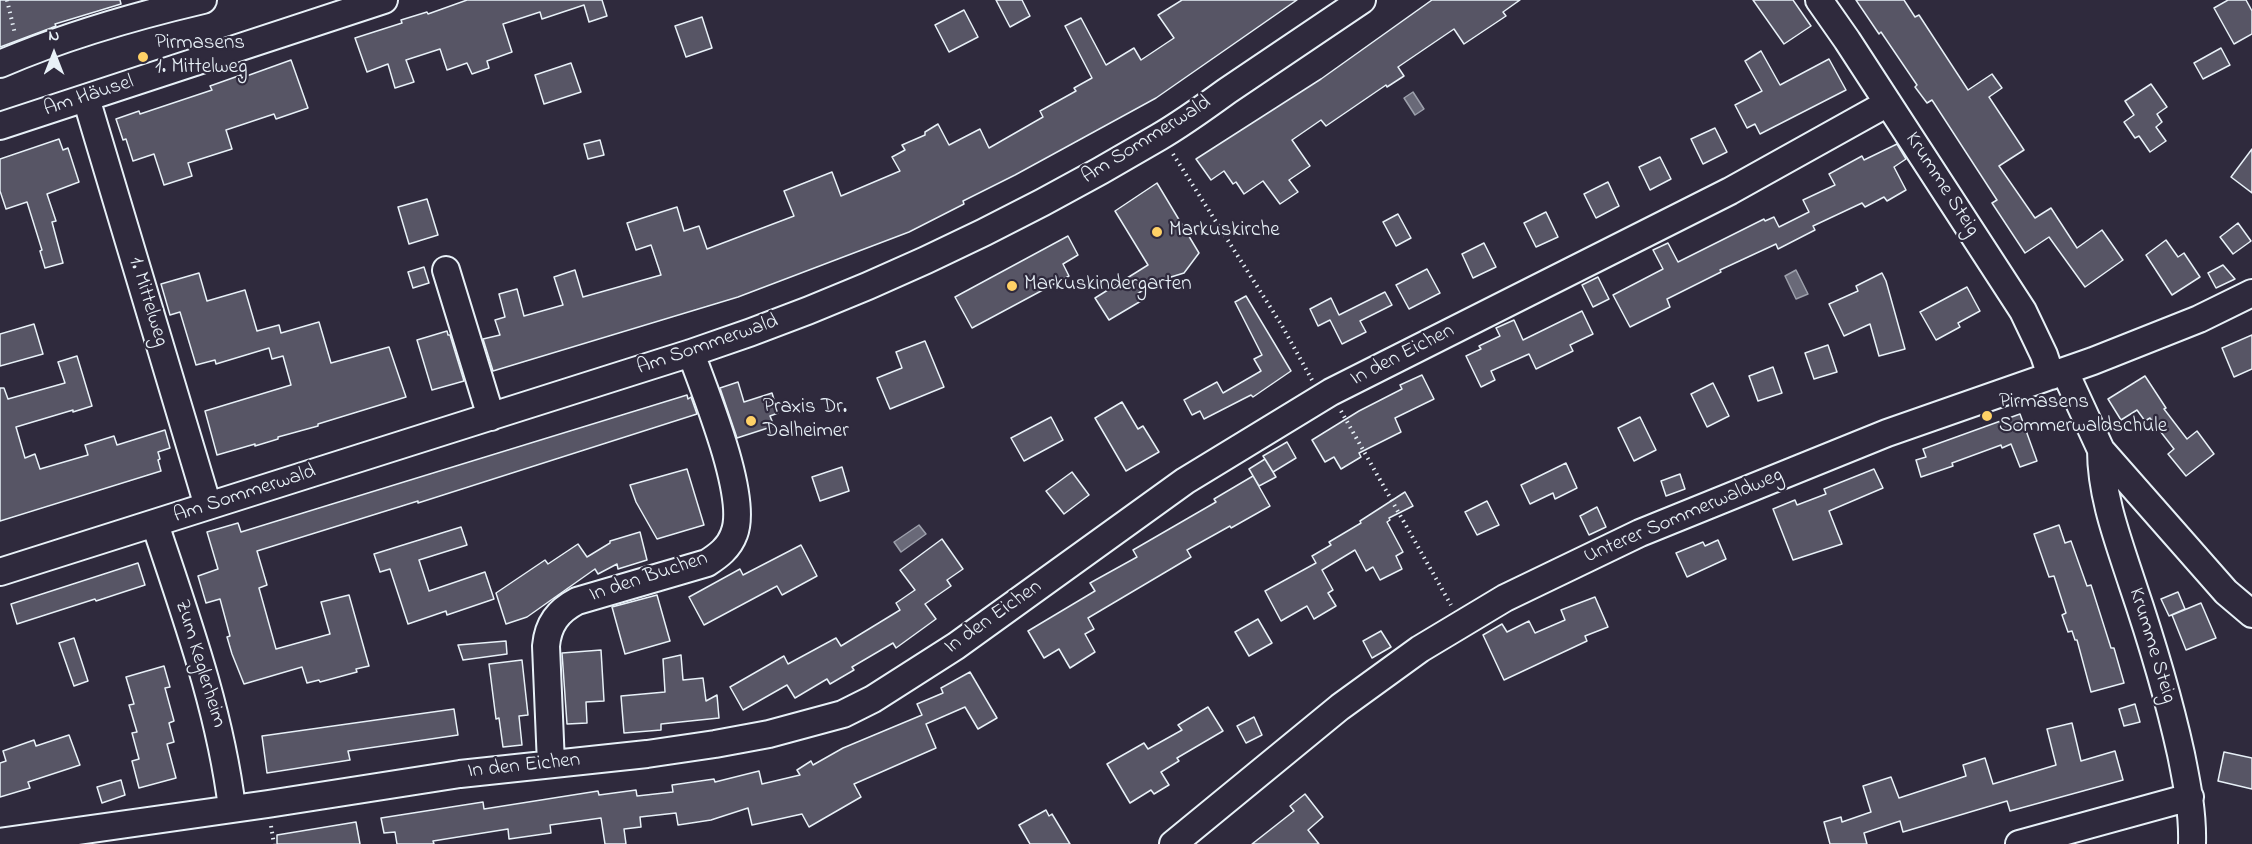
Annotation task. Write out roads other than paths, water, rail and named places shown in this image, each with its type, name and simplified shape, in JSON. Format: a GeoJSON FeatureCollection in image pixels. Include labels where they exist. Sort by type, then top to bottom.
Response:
{"type":"FeatureCollection","features":[{"type":"Feature","properties":{"kind":"street"},"geometry":{"type":"LineString","coordinates":[[10,60],[147,13],[203,0]]}},
{"type":"Feature","properties":{"kind":"street","name":"Am Häusel"},"geometry":{"type":"LineString","coordinates":[[0,126],[384,0]]}},
{"type":"Feature","properties":{"kind":"street","name":"Am Sommerwald"},"geometry":{"type":"LineString","coordinates":[[0,572],[691,353],[768,327],[908,270],[1031,209],[1162,135],[1362,0]]}},
{"type":"Feature","properties":{"kind":"street","name":"Krumme Steig"},"geometry":{"type":"LineString","coordinates":[[1820,0],[2023,312],[2101,450],[2219,584],[2252,614]]}},
{"type":"Feature","properties":{"kind":"street","name":"1. Mittelweg"},"geometry":{"type":"LineString","coordinates":[[86,98],[208,506]]}},
{"type":"Feature","properties":{"kind":"street","name":"In den Eichen"},"geometry":{"type":"LineString","coordinates":[[0,842],[460,774],[715,744],[769,734],[843,714],[873,699],[956,646],[1185,481],[1326,394],[1730,190],[1888,104]]}},
{"type":"Feature","properties":{"kind":"street"},"geometry":{"type":"LineString","coordinates":[[446,270],[491,417]]}},
{"type":"Feature","properties":{"kind":"street","name":"Unterer Sommerwaldweg"},"geometry":{"type":"LineString","coordinates":[[1173,844],[1340,707],[1420,649],[1505,598],[1640,533],[1937,414],[2058,374],[2199,319],[2252,293]]}},
{"type":"Feature","properties":{"kind":"street","name":"In den Buchen"},"geometry":{"type":"LineString","coordinates":[[551,764],[546,646],[548,632],[553,621],[568,606],[577,601],[706,563],[723,553],[734,535],[738,520],[737,500],[725,453],[691,353]]}},
{"type":"Feature","properties":{"kind":"street","name":"Krumme Steig"},"geometry":{"type":"LineString","coordinates":[[2101,450],[2101,469],[2107,500],[2160,669],[2190,797],[2193,844]]}},
{"type":"Feature","properties":{"kind":"street","name":"Zum Keglerheim"},"geometry":{"type":"LineString","coordinates":[[155,524],[193,640],[223,743],[232,808]]}},
{"type":"Feature","properties":{"kind":"street"},"geometry":{"type":"LineString","coordinates":[[2019,844],[2190,797]]}},
{"type":"Feature","properties":{"kind":"water"},"geometry":{"type":"Polygon","coordinates":[[[1413,92],[1424,109],[1415,115],[1404,98],[1413,92]]]}},
{"type":"Feature","properties":{"kind":"water"},"geometry":{"type":"Polygon","coordinates":[[[1796,270],[1808,294],[1796,299],[1785,276],[1796,270]]]}},
{"type":"Feature","properties":{"kind":"water"},"geometry":{"type":"Polygon","coordinates":[[[919,525],[926,534],[901,552],[894,542],[919,525]]]}},
{"type":"Feature","properties":{"kind":"place","name":"Pirmasens 1. Mittelweg"},"geometry":{"type":"Point","coordinates":[143,57]}},
{"type":"Feature","properties":{"kind":"place","name":"Markuskirche"},"geometry":{"type":"Point","coordinates":[1157,232]}},
{"type":"Feature","properties":{"kind":"place","name":"Markuskindergarten"},"geometry":{"type":"Point","coordinates":[1012,286]}},
{"type":"Feature","properties":{"kind":"place","name":"Pirmasens Sommerwaldschule"},"geometry":{"type":"Point","coordinates":[1987,416]}},
{"type":"Feature","properties":{"kind":"place","name":"Praxis Dr. Dalheimer"},"geometry":{"type":"Point","coordinates":[751,421]}}]}
